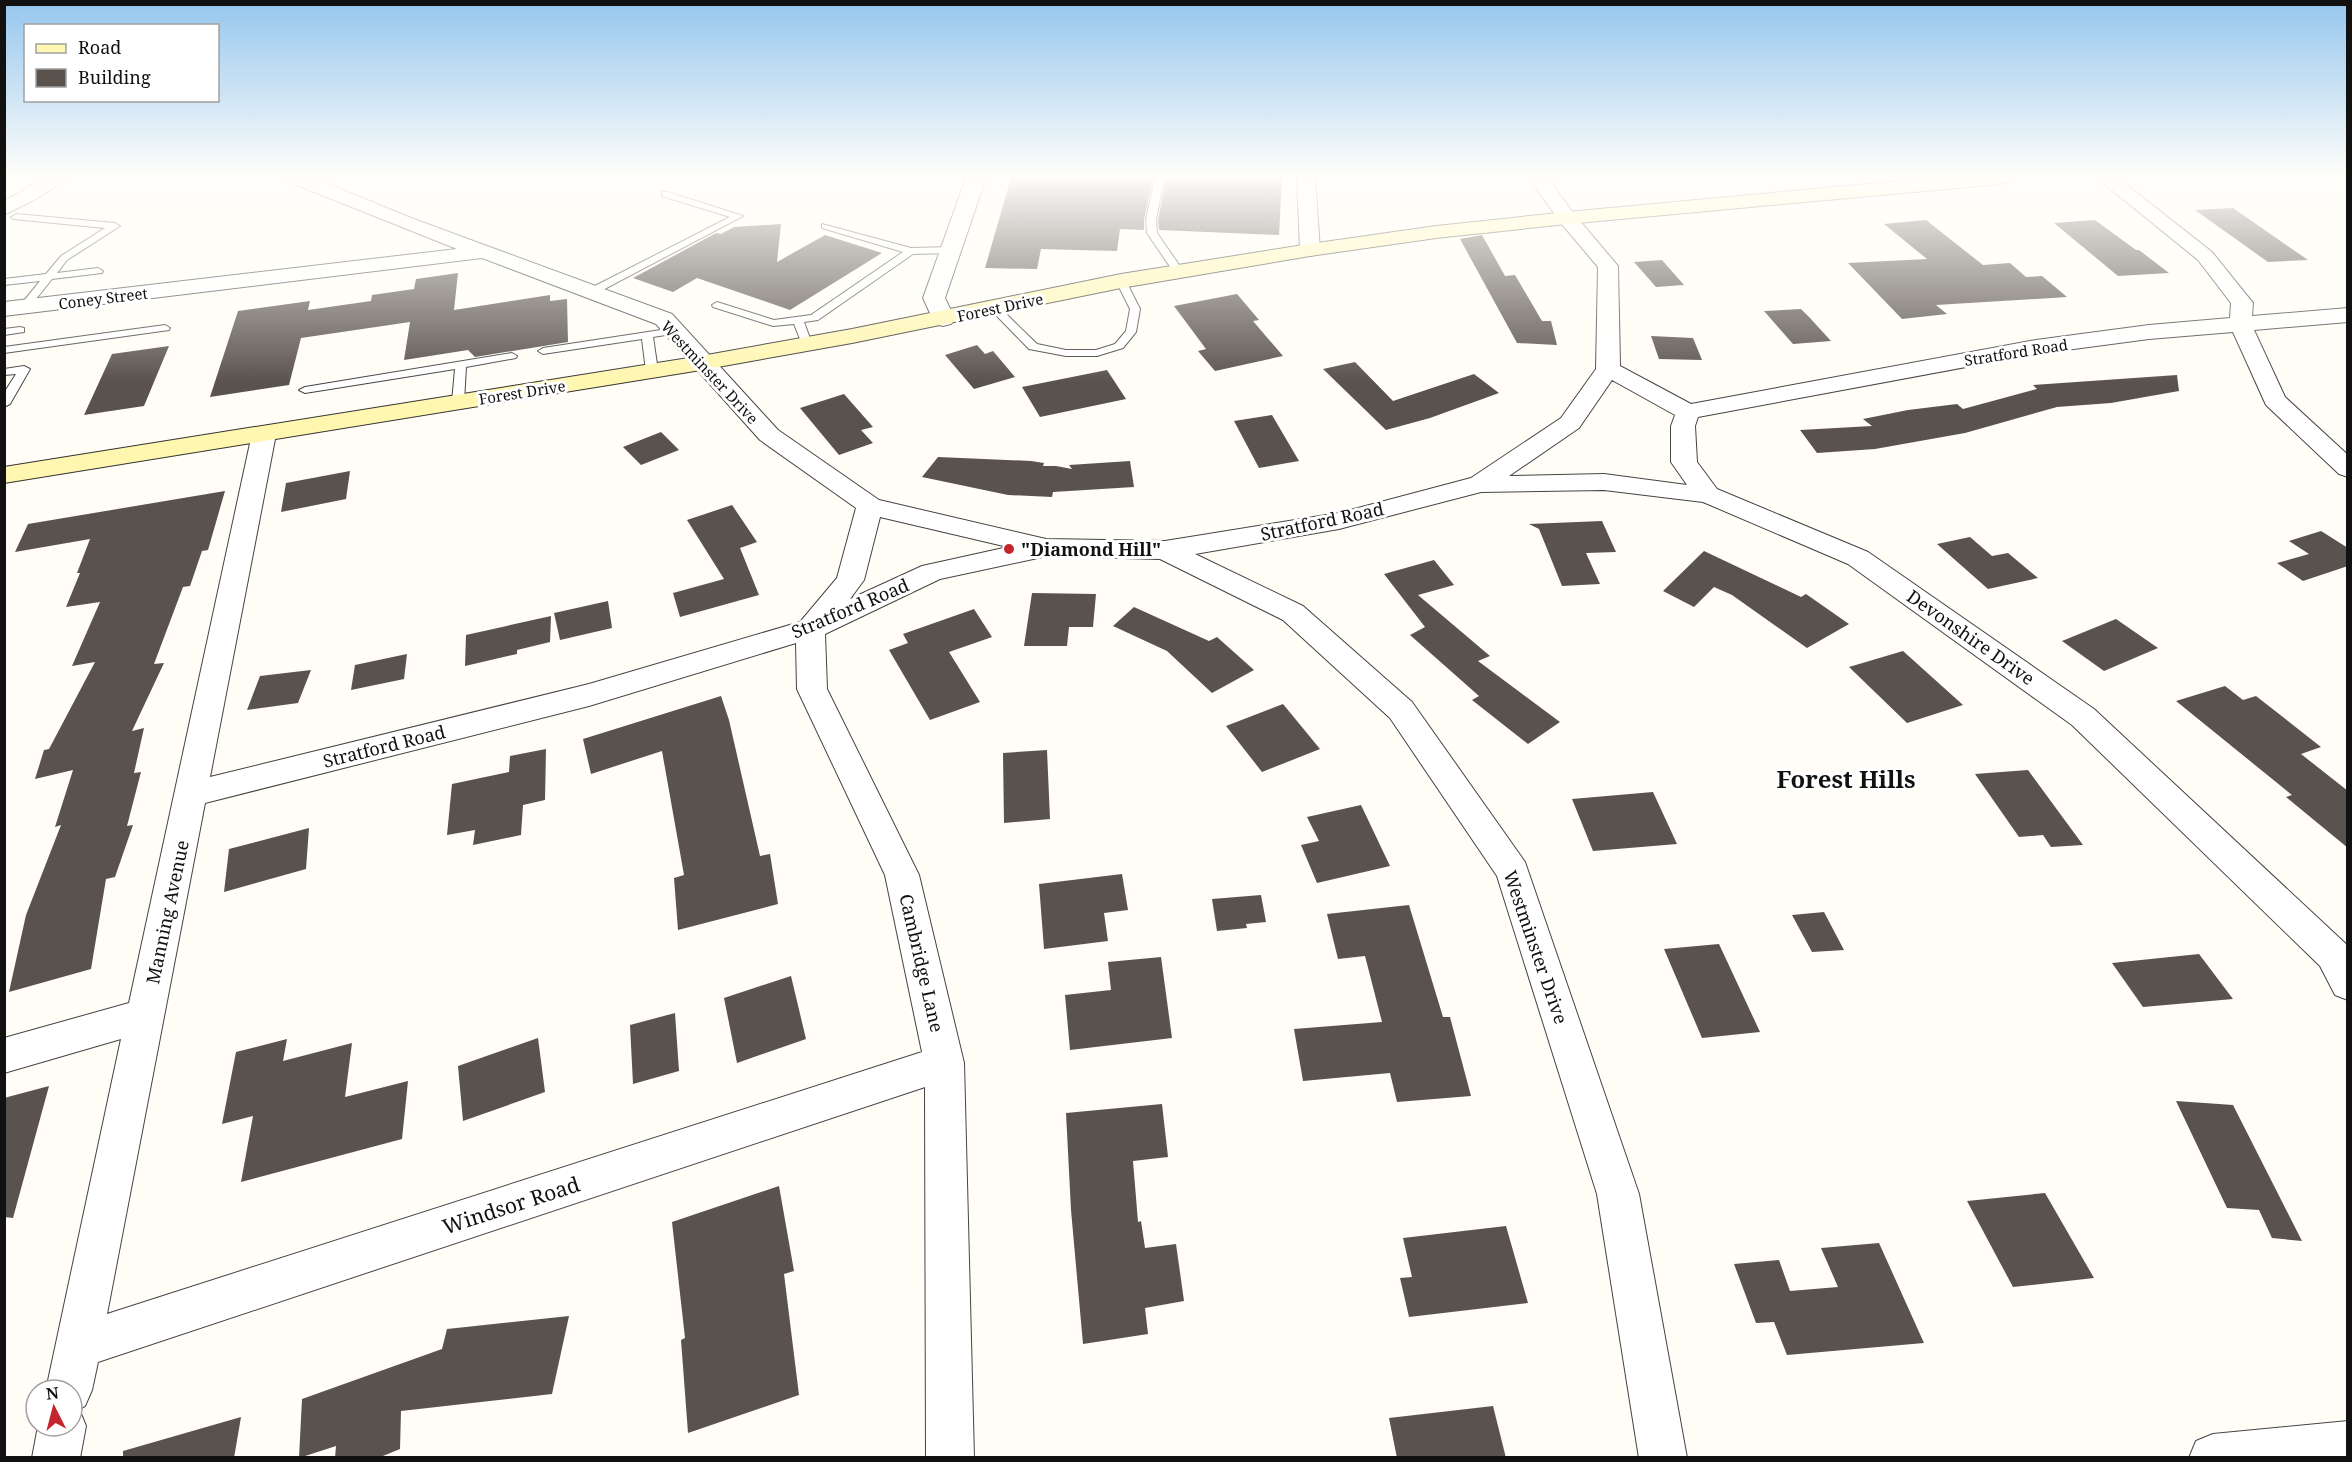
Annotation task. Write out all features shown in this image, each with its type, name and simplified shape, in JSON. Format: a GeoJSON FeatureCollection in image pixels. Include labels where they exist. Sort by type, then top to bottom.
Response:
{"type":"FeatureCollection","features":[{"type":"Feature","properties":{"kind":"main road","name":"Forest Drive"},"geometry":{"type":"LineString","coordinates":[[4,475],[701,363],[943,319],[1121,281],[1336,246]]}},
{"type":"Feature","properties":{"kind":"street","name":"Westminster Drive"},"geometry":{"type":"LineString","coordinates":[[471,246],[664,319],[701,363],[769,435],[870,506],[1047,547]]}},
{"type":"Feature","properties":{"kind":"street"},"geometry":{"type":"LineString","coordinates":[[943,319],[934,298],[952,246]]}},
{"type":"Feature","properties":{"kind":"street"},"geometry":{"type":"LineString","coordinates":[[1480,484],[1570,423],[1608,369],[1608,266],[1591,246]]}},
{"type":"Feature","properties":{"kind":"street"},"geometry":{"type":"LineString","coordinates":[[2193,246],[2205,256],[2242,303],[2241,325],[2274,400],[2348,470]]}},
{"type":"Feature","properties":{"kind":"street","name":"Coney Street"},"geometry":{"type":"LineString","coordinates":[[14,308],[487,252]]}},
{"type":"Feature","properties":{"kind":"street","name":"Stratford Road"},"geometry":{"type":"LineString","coordinates":[[1688,412],[2036,347],[2149,332],[2348,315]]}},
{"type":"Feature","properties":{"kind":"street"},"geometry":{"type":"LineString","coordinates":[[1608,369],[1688,412],[1683,426],[1684,462],[1708,495]]}},
{"type":"Feature","properties":{"kind":"street","name":"Manning Avenue"},"geometry":{"type":"LineString","coordinates":[[72,1378],[144,1016],[193,794],[264,434]]}},
{"type":"Feature","properties":{"kind":"street","name":"Devonshire Drive"},"geometry":{"type":"LineString","coordinates":[[1480,484],[1604,482],[1708,495],[1858,558],[2083,717],[2343,967]]}},
{"type":"Feature","properties":{"kind":"street","name":"Stratford Road"},"geometry":{"type":"LineString","coordinates":[[193,794],[589,695],[810,629],[932,572],[1047,547],[1165,550],[1339,521],[1480,484]]}},
{"type":"Feature","properties":{"kind":"street"},"geometry":{"type":"LineString","coordinates":[[810,629],[850,580],[870,506]]}},
{"type":"Feature","properties":{"kind":"street","name":"Westminster Drive"},"geometry":{"type":"LineString","coordinates":[[1165,550],[1293,613],[1401,710],[1513,872],[1618,1194],[1663,1458]]}},
{"type":"Feature","properties":{"kind":"street","name":"Cambridge Lane"},"geometry":{"type":"LineString","coordinates":[[810,629],[812,689],[902,875],[944,1063],[950,1458]]}},
{"type":"Feature","properties":{"kind":"street"},"geometry":{"type":"LineString","coordinates":[[4,1056],[144,1016]]}},
{"type":"Feature","properties":{"kind":"street","name":"Windsor Road"},"geometry":{"type":"LineString","coordinates":[[78,1347],[944,1063]]}},
{"type":"Feature","properties":{"kind":"street"},"geometry":{"type":"LineString","coordinates":[[56,1458],[60,1438]]}},
{"type":"Feature","properties":{"kind":"street"},"geometry":{"type":"LineString","coordinates":[[2213,1458],[2348,1445]]}},
{"type":"Feature","properties":{"kind":"lane"},"geometry":{"type":"LineString","coordinates":[[14,308],[47,277],[63,258],[82,246]]}},
{"type":"Feature","properties":{"kind":"lane"},"geometry":{"type":"LineString","coordinates":[[591,292],[680,246]]}},
{"type":"Feature","properties":{"kind":"lane"},"geometry":{"type":"LineString","coordinates":[[895,246],[911,251],[951,250]]}},
{"type":"Feature","properties":{"kind":"lane"},"geometry":{"type":"LineString","coordinates":[[1161,246],[1179,272]]}},
{"type":"Feature","properties":{"kind":"lane"},"geometry":{"type":"LineString","coordinates":[[717,305],[773,323],[814,318],[911,251]]}},
{"type":"Feature","properties":{"kind":"lane"},"geometry":{"type":"LineString","coordinates":[[4,282],[98,271]]}},
{"type":"Feature","properties":{"kind":"lane"},"geometry":{"type":"LineString","coordinates":[[994,308],[1033,347],[1066,353],[1097,353],[1119,346],[1131,332],[1135,309],[1121,281]]}},
{"type":"Feature","properties":{"kind":"lane"},"geometry":{"type":"LineString","coordinates":[[798,320],[807,344]]}},
{"type":"Feature","properties":{"kind":"lane"},"geometry":{"type":"LineString","coordinates":[[4,350],[165,328]]}},
{"type":"Feature","properties":{"kind":"lane"},"geometry":{"type":"LineString","coordinates":[[4,332],[20,330]]}},
{"type":"Feature","properties":{"kind":"lane"},"geometry":{"type":"LineString","coordinates":[[543,351],[674,331]]}},
{"type":"Feature","properties":{"kind":"lane"},"geometry":{"type":"LineString","coordinates":[[646,335],[652,371]]}},
{"type":"Feature","properties":{"kind":"lane"},"geometry":{"type":"LineString","coordinates":[[305,390],[512,356]]}},
{"type":"Feature","properties":{"kind":"lane"},"geometry":{"type":"LineString","coordinates":[[458,402],[461,364]]}},
{"type":"Feature","properties":{"kind":"lane"},"geometry":{"type":"LineString","coordinates":[[4,372],[24,369],[4,404]]}},
{"type":"Feature","properties":{"kind":"building"},"geometry":{"type":"Polygon","coordinates":[[[692,246],[779,246],[777,262],[805,246],[861,246],[882,253],[790,310],[697,278],[673,292],[633,278],[692,246]]]}},
{"type":"Feature","properties":{"kind":"building"},"geometry":{"type":"Polygon","coordinates":[[[991,246],[1118,246],[1117,251],[1041,249],[1037,269],[985,268],[991,246]]]}},
{"type":"Feature","properties":{"kind":"building"},"geometry":{"type":"Polygon","coordinates":[[[1464,246],[1488,246],[1505,276],[1515,275],[1542,321],[1551,321],[1557,345],[1517,343],[1464,246]]]}},
{"type":"Feature","properties":{"kind":"building"},"geometry":{"type":"Polygon","coordinates":[[[1911,246],[1959,246],[1983,265],[2010,263],[2026,277],[2042,276],[2067,297],[1936,305],[1947,314],[1902,319],[1848,263],[1927,259],[1911,246]]]}},
{"type":"Feature","properties":{"kind":"building"},"geometry":{"type":"Polygon","coordinates":[[[2082,246],[2131,246],[2169,273],[2118,276],[2082,246]]]}},
{"type":"Feature","properties":{"kind":"building"},"geometry":{"type":"Polygon","coordinates":[[[2246,246],[2288,246],[2308,260],[2268,262],[2246,246]]]}},
{"type":"Feature","properties":{"kind":"building"},"geometry":{"type":"Polygon","coordinates":[[[1662,260],[1684,285],[1656,287],[1634,262],[1662,260]]]}},
{"type":"Feature","properties":{"kind":"building"},"geometry":{"type":"Polygon","coordinates":[[[458,273],[454,310],[550,295],[550,301],[567,299],[568,342],[475,357],[468,350],[404,360],[410,322],[301,338],[289,385],[210,397],[238,311],[310,301],[308,310],[371,301],[372,295],[414,289],[416,279],[458,273]]]}},
{"type":"Feature","properties":{"kind":"building"},"geometry":{"type":"Polygon","coordinates":[[[1237,294],[1259,320],[1253,321],[1283,356],[1215,371],[1198,351],[1206,349],[1174,306],[1237,294]]]}},
{"type":"Feature","properties":{"kind":"building"},"geometry":{"type":"Polygon","coordinates":[[[1801,309],[1831,341],[1793,344],[1764,311],[1801,309]]]}},
{"type":"Feature","properties":{"kind":"building"},"geometry":{"type":"Polygon","coordinates":[[[1651,336],[1693,338],[1702,360],[1659,359],[1651,336]]]}},
{"type":"Feature","properties":{"kind":"building"},"geometry":{"type":"Polygon","coordinates":[[[977,345],[985,354],[993,351],[1015,377],[974,389],[945,355],[977,345]]]}},
{"type":"Feature","properties":{"kind":"building"},"geometry":{"type":"Polygon","coordinates":[[[169,346],[144,406],[84,415],[112,354],[169,346]]]}},
{"type":"Feature","properties":{"kind":"building"},"geometry":{"type":"Polygon","coordinates":[[[1355,362],[1393,401],[1474,374],[1499,393],[1430,418],[1386,430],[1323,369],[1355,362]]]}},
{"type":"Feature","properties":{"kind":"building"},"geometry":{"type":"Polygon","coordinates":[[[1107,370],[1126,399],[1040,417],[1022,387],[1107,370]]]}},
{"type":"Feature","properties":{"kind":"building"},"geometry":{"type":"Polygon","coordinates":[[[2177,375],[2179,391],[2111,403],[2057,407],[1965,433],[1875,449],[1817,453],[1800,430],[1872,426],[1863,419],[1908,410],[1957,404],[1963,409],[2037,389],[2033,385],[2177,375]]]}},
{"type":"Feature","properties":{"kind":"building"},"geometry":{"type":"Polygon","coordinates":[[[844,394],[873,427],[861,430],[873,443],[839,455],[800,408],[844,394]]]}},
{"type":"Feature","properties":{"kind":"building"},"geometry":{"type":"Polygon","coordinates":[[[1272,415],[1299,461],[1259,468],[1234,421],[1272,415]]]}},
{"type":"Feature","properties":{"kind":"building"},"geometry":{"type":"Polygon","coordinates":[[[661,432],[679,450],[641,465],[623,447],[661,432]]]}},
{"type":"Feature","properties":{"kind":"building"},"geometry":{"type":"Polygon","coordinates":[[[938,457],[1031,461],[1044,463],[1043,466],[1072,469],[1069,465],[1130,461],[1134,487],[1053,492],[1052,497],[1008,495],[922,477],[938,457]]]}},
{"type":"Feature","properties":{"kind":"building"},"geometry":{"type":"Polygon","coordinates":[[[350,471],[346,499],[281,512],[286,483],[350,471]]]}},
{"type":"Feature","properties":{"kind":"building"},"geometry":{"type":"Polygon","coordinates":[[[225,491],[208,550],[202,551],[190,586],[183,587],[154,664],[164,663],[132,731],[144,728],[134,773],[141,772],[127,826],[133,825],[115,877],[106,879],[91,969],[9,992],[26,915],[61,825],[55,827],[73,770],[35,779],[44,750],[49,749],[95,662],[72,666],[100,602],[66,607],[80,573],[77,573],[90,539],[15,552],[28,524],[225,491]]]}},
{"type":"Feature","properties":{"kind":"building"},"geometry":{"type":"Polygon","coordinates":[[[732,505],[757,542],[740,548],[759,595],[680,617],[673,593],[724,579],[687,520],[732,505]]]}},
{"type":"Feature","properties":{"kind":"building"},"geometry":{"type":"Polygon","coordinates":[[[1602,521],[1616,552],[1586,553],[1600,584],[1562,586],[1539,529],[1529,524],[1602,521]]]}},
{"type":"Feature","properties":{"kind":"building"},"geometry":{"type":"Polygon","coordinates":[[[2321,531],[2348,548],[2348,566],[2303,581],[2277,563],[2309,554],[2289,541],[2321,531]]]}},
{"type":"Feature","properties":{"kind":"building"},"geometry":{"type":"Polygon","coordinates":[[[1970,537],[1992,556],[2008,553],[2038,578],[1988,589],[1937,544],[1970,537]]]}},
{"type":"Feature","properties":{"kind":"building"},"geometry":{"type":"Polygon","coordinates":[[[1704,551],[1801,597],[1806,594],[1849,624],[1807,648],[1732,595],[1714,587],[1694,607],[1663,591],[1704,551]]]}},
{"type":"Feature","properties":{"kind":"building"},"geometry":{"type":"Polygon","coordinates":[[[1434,560],[1454,585],[1418,595],[1490,656],[1478,661],[1560,722],[1528,744],[1472,700],[1479,696],[1410,635],[1425,627],[1384,574],[1434,560]]]}},
{"type":"Feature","properties":{"kind":"building"},"geometry":{"type":"Polygon","coordinates":[[[1032,593],[1096,594],[1093,627],[1069,627],[1067,646],[1024,646],[1032,593]]]}},
{"type":"Feature","properties":{"kind":"building"},"geometry":{"type":"Polygon","coordinates":[[[608,601],[612,628],[560,640],[554,613],[608,601]]]}},
{"type":"Feature","properties":{"kind":"building"},"geometry":{"type":"Polygon","coordinates":[[[1134,607],[1209,641],[1217,637],[1254,670],[1212,693],[1167,651],[1113,626],[1134,607]]]}},
{"type":"Feature","properties":{"kind":"building"},"geometry":{"type":"Polygon","coordinates":[[[974,609],[992,637],[949,652],[980,702],[930,720],[889,650],[908,643],[903,634],[974,609]]]}},
{"type":"Feature","properties":{"kind":"building"},"geometry":{"type":"Polygon","coordinates":[[[551,616],[550,642],[517,650],[517,654],[465,666],[466,635],[551,616]]]}},
{"type":"Feature","properties":{"kind":"building"},"geometry":{"type":"Polygon","coordinates":[[[2116,619],[2158,648],[2104,671],[2062,641],[2116,619]]]}},
{"type":"Feature","properties":{"kind":"building"},"geometry":{"type":"Polygon","coordinates":[[[1903,651],[1963,705],[1907,723],[1849,667],[1903,651]]]}},
{"type":"Feature","properties":{"kind":"building"},"geometry":{"type":"Polygon","coordinates":[[[407,654],[404,679],[351,690],[355,665],[407,654]]]}},
{"type":"Feature","properties":{"kind":"building"},"geometry":{"type":"Polygon","coordinates":[[[311,670],[298,703],[247,710],[260,676],[311,670]]]}},
{"type":"Feature","properties":{"kind":"building"},"geometry":{"type":"Polygon","coordinates":[[[2225,686],[2243,700],[2256,696],[2321,747],[2301,754],[2348,791],[2348,848],[2286,797],[2292,795],[2176,701],[2225,686]]]}},
{"type":"Feature","properties":{"kind":"building"},"geometry":{"type":"Polygon","coordinates":[[[721,696],[729,720],[760,856],[770,854],[778,904],[678,930],[674,878],[684,875],[662,751],[591,774],[583,739],[721,696]]]}},
{"type":"Feature","properties":{"kind":"building"},"geometry":{"type":"Polygon","coordinates":[[[1283,704],[1320,749],[1262,772],[1226,726],[1283,704]]]}},
{"type":"Feature","properties":{"kind":"building"},"geometry":{"type":"Polygon","coordinates":[[[546,749],[545,800],[523,805],[521,835],[473,845],[475,830],[447,835],[452,784],[509,772],[510,756],[546,749]]]}},
{"type":"Feature","properties":{"kind":"building"},"geometry":{"type":"Polygon","coordinates":[[[1047,750],[1050,819],[1004,823],[1003,753],[1047,750]]]}},
{"type":"Feature","properties":{"kind":"building"},"geometry":{"type":"Polygon","coordinates":[[[2028,770],[2083,845],[2051,847],[2043,835],[2019,837],[1975,774],[2028,770]]]}},
{"type":"Feature","properties":{"kind":"building"},"geometry":{"type":"Polygon","coordinates":[[[1653,792],[1677,844],[1593,851],[1572,799],[1653,792]]]}},
{"type":"Feature","properties":{"kind":"building"},"geometry":{"type":"Polygon","coordinates":[[[1361,805],[1390,866],[1317,883],[1301,845],[1319,841],[1307,817],[1361,805]]]}},
{"type":"Feature","properties":{"kind":"building"},"geometry":{"type":"Polygon","coordinates":[[[309,828],[306,869],[224,892],[229,849],[309,828]]]}},
{"type":"Feature","properties":{"kind":"building"},"geometry":{"type":"Polygon","coordinates":[[[1122,874],[1128,910],[1104,913],[1108,941],[1044,949],[1039,884],[1122,874]]]}},
{"type":"Feature","properties":{"kind":"building"},"geometry":{"type":"Polygon","coordinates":[[[1261,895],[1266,922],[1246,924],[1247,928],[1217,931],[1212,899],[1261,895]]]}},
{"type":"Feature","properties":{"kind":"building"},"geometry":{"type":"Polygon","coordinates":[[[1409,905],[1443,1017],[1450,1017],[1471,1096],[1397,1102],[1390,1073],[1303,1081],[1294,1029],[1382,1022],[1365,956],[1338,959],[1327,914],[1409,905]]]}},
{"type":"Feature","properties":{"kind":"building"},"geometry":{"type":"Polygon","coordinates":[[[1824,912],[1844,950],[1812,952],[1792,915],[1824,912]]]}},
{"type":"Feature","properties":{"kind":"building"},"geometry":{"type":"Polygon","coordinates":[[[1719,944],[1760,1032],[1702,1038],[1664,949],[1719,944]]]}},
{"type":"Feature","properties":{"kind":"building"},"geometry":{"type":"Polygon","coordinates":[[[2199,954],[2233,999],[2143,1007],[2112,963],[2199,954]]]}},
{"type":"Feature","properties":{"kind":"building"},"geometry":{"type":"Polygon","coordinates":[[[1161,957],[1172,1038],[1070,1050],[1065,995],[1111,990],[1108,962],[1161,957]]]}},
{"type":"Feature","properties":{"kind":"building"},"geometry":{"type":"Polygon","coordinates":[[[791,976],[806,1039],[737,1063],[724,998],[791,976]]]}},
{"type":"Feature","properties":{"kind":"building"},"geometry":{"type":"Polygon","coordinates":[[[675,1013],[679,1071],[633,1084],[630,1025],[675,1013]]]}},
{"type":"Feature","properties":{"kind":"building"},"geometry":{"type":"Polygon","coordinates":[[[538,1038],[545,1092],[463,1121],[458,1066],[538,1038]]]}},
{"type":"Feature","properties":{"kind":"building"},"geometry":{"type":"Polygon","coordinates":[[[287,1039],[283,1061],[352,1043],[345,1097],[408,1081],[402,1139],[241,1182],[253,1116],[222,1124],[236,1052],[287,1039]]]}},
{"type":"Feature","properties":{"kind":"building"},"geometry":{"type":"Polygon","coordinates":[[[49,1086],[13,1218],[4,1217],[4,1098],[49,1086]]]}},
{"type":"Feature","properties":{"kind":"building"},"geometry":{"type":"Polygon","coordinates":[[[2176,1101],[2233,1105],[2302,1241],[2272,1238],[2259,1210],[2227,1208],[2176,1101]]]}},
{"type":"Feature","properties":{"kind":"building"},"geometry":{"type":"Polygon","coordinates":[[[1162,1104],[1168,1157],[1133,1161],[1138,1222],[1141,1221],[1145,1248],[1176,1244],[1184,1301],[1145,1308],[1148,1334],[1083,1344],[1071,1210],[1066,1113],[1162,1104]]]}},
{"type":"Feature","properties":{"kind":"building"},"geometry":{"type":"Polygon","coordinates":[[[779,1186],[794,1271],[784,1274],[799,1395],[688,1433],[681,1340],[685,1338],[672,1222],[779,1186]]]}},
{"type":"Feature","properties":{"kind":"building"},"geometry":{"type":"Polygon","coordinates":[[[2045,1193],[2094,1278],[2013,1287],[1967,1201],[2045,1193]]]}},
{"type":"Feature","properties":{"kind":"building"},"geometry":{"type":"Polygon","coordinates":[[[1506,1226],[1528,1303],[1409,1317],[1400,1278],[1412,1277],[1403,1238],[1506,1226]]]}},
{"type":"Feature","properties":{"kind":"building"},"geometry":{"type":"Polygon","coordinates":[[[1879,1243],[1924,1343],[1787,1355],[1774,1322],[1756,1323],[1734,1264],[1779,1260],[1790,1291],[1838,1287],[1821,1248],[1879,1243]]]}},
{"type":"Feature","properties":{"kind":"building"},"geometry":{"type":"Polygon","coordinates":[[[569,1316],[552,1394],[401,1411],[400,1449],[378,1458],[335,1458],[336,1446],[299,1458],[302,1399],[442,1349],[447,1329],[569,1316]]]}},
{"type":"Feature","properties":{"kind":"building"},"geometry":{"type":"Polygon","coordinates":[[[1493,1406],[1506,1458],[1397,1458],[1389,1418],[1493,1406]]]}},
{"type":"Feature","properties":{"kind":"building"},"geometry":{"type":"Polygon","coordinates":[[[241,1417],[234,1458],[123,1458],[123,1451],[241,1417]]]}},
{"type":"Feature","properties":{"kind":"place","name":"\"Diamond Hill\""},"geometry":{"type":"Point","coordinates":[1009,549]}},
{"type":"Feature","properties":{"kind":"district","name":"Forest Hills"},"geometry":{"type":"Point","coordinates":[1846,778]}}]}
